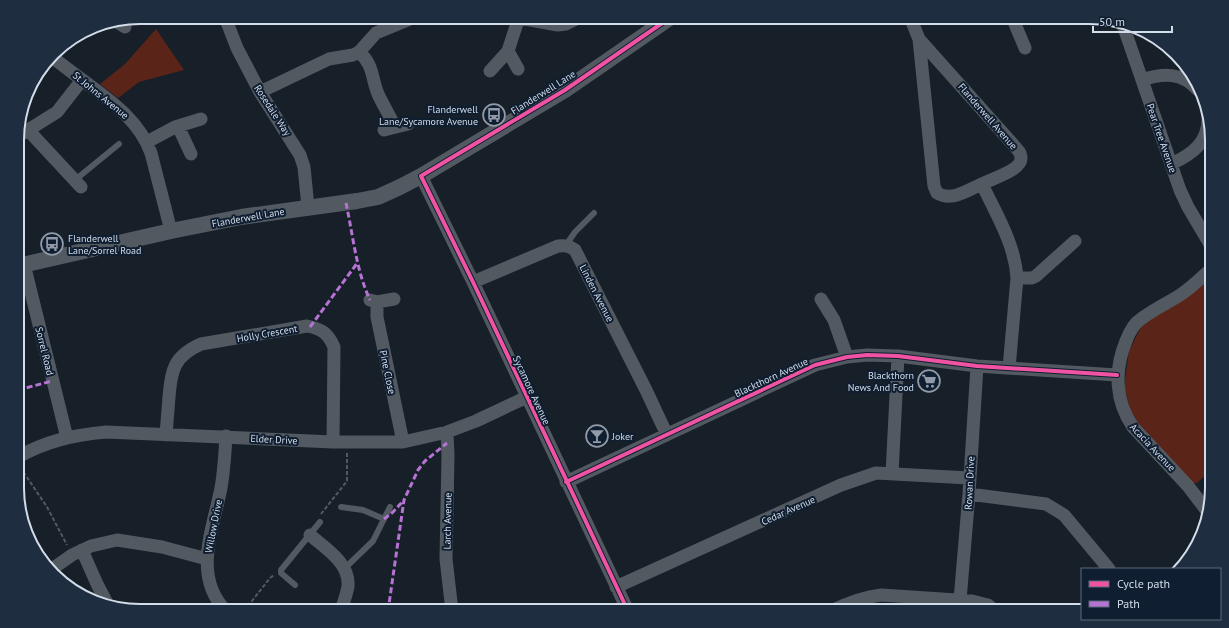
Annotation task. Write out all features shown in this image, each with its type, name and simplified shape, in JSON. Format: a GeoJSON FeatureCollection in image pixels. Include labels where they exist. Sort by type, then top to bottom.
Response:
{"type":"FeatureCollection","features":[{"type":"Feature","properties":{"kind":"street","name":"Rosedale Way"},"geometry":{"type":"LineString","coordinates":[[228,24],[237,48],[260,92],[300,155],[304,168],[308,207]]}},
{"type":"Feature","properties":{"kind":"street"},"geometry":{"type":"LineString","coordinates":[[260,92],[329,59],[353,55],[359,52],[376,33],[398,24]]}},
{"type":"Feature","properties":{"kind":"street"},"geometry":{"type":"LineString","coordinates":[[490,70],[508,51],[517,24]]}},
{"type":"Feature","properties":{"kind":"street","name":"Flanderwell Lane"},"geometry":{"type":"LineString","coordinates":[[24,264],[171,231],[241,217],[346,203],[378,197],[421,176],[565,90],[661,24]]}},
{"type":"Feature","properties":{"kind":"street","name":"Flanderwell Avenue"},"geometry":{"type":"LineString","coordinates":[[913,24],[919,39],[934,186],[937,193],[947,197],[953,196],[982,184],[1019,165],[1021,159],[1017,149],[919,39]]}},
{"type":"Feature","properties":{"kind":"street"},"geometry":{"type":"LineString","coordinates":[[1015,24],[1025,48]]}},
{"type":"Feature","properties":{"kind":"street","name":"Pear Tree Avenue"},"geometry":{"type":"LineString","coordinates":[[1125,30],[1171,164],[1188,208],[1205,236]]}},
{"type":"Feature","properties":{"kind":"street"},"geometry":{"type":"LineString","coordinates":[[508,51],[518,69]]}},
{"type":"Feature","properties":{"kind":"street"},"geometry":{"type":"LineString","coordinates":[[359,52],[367,59],[372,70],[390,129],[408,124]]}},
{"type":"Feature","properties":{"kind":"street","name":"St Johns Avenue"},"geometry":{"type":"LineString","coordinates":[[56,60],[127,114],[139,129],[147,142],[151,153],[171,231]]}},
{"type":"Feature","properties":{"kind":"street"},"geometry":{"type":"LineString","coordinates":[[1142,80],[1156,75],[1171,75],[1189,82]]}},
{"type":"Feature","properties":{"kind":"street"},"geometry":{"type":"LineString","coordinates":[[24,133],[57,112],[82,80]]}},
{"type":"Feature","properties":{"kind":"street"},"geometry":{"type":"LineString","coordinates":[[147,142],[178,126],[201,119]]}},
{"type":"Feature","properties":{"kind":"street"},"geometry":{"type":"LineString","coordinates":[[178,126],[191,154]]}},
{"type":"Feature","properties":{"kind":"street"},"geometry":{"type":"LineString","coordinates":[[24,135],[78,183]]}},
{"type":"Feature","properties":{"kind":"street"},"geometry":{"type":"LineString","coordinates":[[1171,164],[1189,155],[1197,148],[1205,136]]}},
{"type":"Feature","properties":{"kind":"street","name":"Sycamore Avenue"},"geometry":{"type":"LineString","coordinates":[[421,176],[473,282],[624,604]]}},
{"type":"Feature","properties":{"kind":"street"},"geometry":{"type":"LineString","coordinates":[[982,184],[1012,249],[1016,263],[1017,278],[1009,368]]}},
{"type":"Feature","properties":{"kind":"street"},"geometry":{"type":"LineString","coordinates":[[1017,278],[1032,278],[1036,276],[1075,241]]}},
{"type":"Feature","properties":{"kind":"street"},"geometry":{"type":"LineString","coordinates":[[473,282],[558,246],[566,245]]}},
{"type":"Feature","properties":{"kind":"street","name":"Linden Avenue"},"geometry":{"type":"LineString","coordinates":[[566,245],[575,250],[646,390],[667,435]]}},
{"type":"Feature","properties":{"kind":"street"},"geometry":{"type":"LineString","coordinates":[[1117,375],[1123,347],[1133,326],[1140,319],[1183,293],[1205,274]]}},
{"type":"Feature","properties":{"kind":"street","name":"Sorrel Road"},"geometry":{"type":"LineString","coordinates":[[24,276],[67,438]]}},
{"type":"Feature","properties":{"kind":"street","name":"Pine Close"},"geometry":{"type":"LineString","coordinates":[[394,299],[373,301],[403,442]]}},
{"type":"Feature","properties":{"kind":"street"},"geometry":{"type":"LineString","coordinates":[[822,299],[834,320],[848,357]]}},
{"type":"Feature","properties":{"kind":"street","name":"Holly Crescent"},"geometry":{"type":"LineString","coordinates":[[166,434],[170,377],[177,362],[191,349],[200,344],[307,326],[316,328],[323,332],[330,338],[334,347],[333,442]]}},
{"type":"Feature","properties":{"kind":"street","name":"Blackthorn Avenue"},"geometry":{"type":"LineString","coordinates":[[566,482],[815,365],[848,357],[866,355],[898,356],[977,366],[1117,375]]}},
{"type":"Feature","properties":{"kind":"street"},"geometry":{"type":"LineString","coordinates":[[892,474],[898,356]]}},
{"type":"Feature","properties":{"kind":"street","name":"Rowan Drive"},"geometry":{"type":"LineString","coordinates":[[960,600],[969,494],[977,366]]}},
{"type":"Feature","properties":{"kind":"street","name":"Acacia Avenue"},"geometry":{"type":"LineString","coordinates":[[1117,375],[1122,406],[1126,417],[1188,486],[1203,506]]}},
{"type":"Feature","properties":{"kind":"street","name":"Elder Drive"},"geometry":{"type":"LineString","coordinates":[[24,455],[51,442],[106,432],[226,436],[333,442],[403,442],[447,432],[476,421],[527,397]]}},
{"type":"Feature","properties":{"kind":"street","name":"Larch Avenue"},"geometry":{"type":"LineString","coordinates":[[447,432],[446,558],[451,604]]}},
{"type":"Feature","properties":{"kind":"street","name":"Willow Drive"},"geometry":{"type":"LineString","coordinates":[[220,604],[214,597],[210,587],[207,572],[207,559],[208,544],[221,487],[226,436]]}},
{"type":"Feature","properties":{"kind":"street","name":"Cedar Avenue"},"geometry":{"type":"LineString","coordinates":[[616,587],[841,485],[876,473],[969,478]]}},
{"type":"Feature","properties":{"kind":"street"},"geometry":{"type":"LineString","coordinates":[[969,494],[1046,504],[1064,515],[1108,568]]}},
{"type":"Feature","properties":{"kind":"street"},"geometry":{"type":"LineString","coordinates":[[310,535],[336,557],[344,569],[348,586],[343,604]]}},
{"type":"Feature","properties":{"kind":"street"},"geometry":{"type":"LineString","coordinates":[[56,567],[77,553],[103,542],[117,540],[162,547],[207,559]]}},
{"type":"Feature","properties":{"kind":"street"},"geometry":{"type":"LineString","coordinates":[[77,553],[104,598]]}},
{"type":"Feature","properties":{"kind":"street"},"geometry":{"type":"LineString","coordinates":[[845,604],[867,597],[881,595],[972,601],[982,604]]}},
{"type":"Feature","properties":{"kind":"lane"},"geometry":{"type":"LineString","coordinates":[[78,183],[119,144]]}},
{"type":"Feature","properties":{"kind":"lane"},"geometry":{"type":"LineString","coordinates":[[566,245],[574,232],[594,214]]}},
{"type":"Feature","properties":{"kind":"lane"},"geometry":{"type":"LineString","coordinates":[[341,507],[363,510],[384,519]]}},
{"type":"Feature","properties":{"kind":"lane"},"geometry":{"type":"LineString","coordinates":[[344,569],[373,540],[390,508]]}},
{"type":"Feature","properties":{"kind":"lane"},"geometry":{"type":"LineString","coordinates":[[295,585],[281,573],[281,570],[320,522]]}},
{"type":"Feature","properties":{"kind":"path"},"geometry":{"type":"LineString","coordinates":[[320,522],[319,517],[347,481],[347,442]]}},
{"type":"Feature","properties":{"kind":"path"},"geometry":{"type":"LineString","coordinates":[[24,473],[77,553]]}},
{"type":"Feature","properties":{"kind":"path"},"geometry":{"type":"LineString","coordinates":[[250,604],[270,578],[281,570]]}},
{"type":"Feature","properties":{"kind":"shaded area"},"geometry":{"type":"Polygon","coordinates":[[[156,29],[184,70],[139,82],[118,98],[100,84],[125,64],[156,29]]]}},
{"type":"Feature","properties":{"kind":"shaded area"},"geometry":{"type":"Polygon","coordinates":[[[1205,281],[1205,476],[1197,483],[1193,483],[1138,423],[1130,409],[1124,386],[1129,351],[1143,323],[1205,281]]]}},
{"type":"Feature","properties":{"kind":"marked path"},"geometry":{"type":"LineString","coordinates":[[346,203],[358,265],[370,300]]}},
{"type":"Feature","properties":{"kind":"marked path"},"geometry":{"type":"LineString","coordinates":[[310,327],[358,262]]}},
{"type":"Feature","properties":{"kind":"marked path"},"geometry":{"type":"LineString","coordinates":[[24,388],[52,381]]}},
{"type":"Feature","properties":{"kind":"marked path"},"geometry":{"type":"LineString","coordinates":[[389,604],[404,500],[418,470],[425,461],[447,443]]}},
{"type":"Feature","properties":{"kind":"marked path"},"geometry":{"type":"LineString","coordinates":[[384,519],[404,500]]}},
{"type":"Feature","properties":{"kind":"cycle path"},"geometry":{"type":"LineString","coordinates":[[625,604],[473,282],[421,176],[565,90],[661,24]]}},
{"type":"Feature","properties":{"kind":"cycle path"},"geometry":{"type":"LineString","coordinates":[[566,482],[815,365],[847,357],[867,355],[898,356],[977,366],[1117,375]]}},
{"type":"Feature","properties":{"kind":"place","name":"Flanderwell Lane/Sycamore Avenue"},"geometry":{"type":"Point","coordinates":[494,115]}},
{"type":"Feature","properties":{"kind":"place","name":"Flanderwell Lane/Sorrel Road"},"geometry":{"type":"Point","coordinates":[52,244]}},
{"type":"Feature","properties":{"kind":"place","name":"Blackthorn News And Food"},"geometry":{"type":"Point","coordinates":[929,381]}},
{"type":"Feature","properties":{"kind":"place","name":"Joker"},"geometry":{"type":"Point","coordinates":[597,436]}}]}
